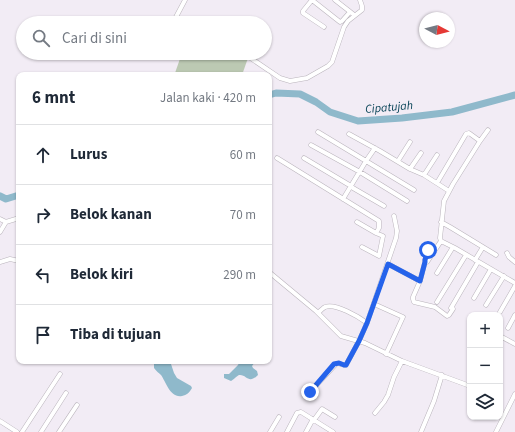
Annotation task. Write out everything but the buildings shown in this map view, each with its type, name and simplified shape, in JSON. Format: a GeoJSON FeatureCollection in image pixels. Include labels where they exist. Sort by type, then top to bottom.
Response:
{"type":"FeatureCollection","features":[{"type":"Feature","properties":{"kind":"street"},"geometry":{"type":"LineString","coordinates":[[177,16],[185,0]]}},
{"type":"Feature","properties":{"kind":"street"},"geometry":{"type":"LineString","coordinates":[[324,26],[303,13],[303,11],[312,0],[340,22],[352,13],[335,0]]}},
{"type":"Feature","properties":{"kind":"street"},"geometry":{"type":"LineString","coordinates":[[254,60],[287,81],[307,78],[328,66],[332,62],[344,27],[348,21],[362,10],[360,0]]}},
{"type":"Feature","properties":{"kind":"street"},"geometry":{"type":"LineString","coordinates":[[488,130],[444,201],[439,236],[441,241],[504,276],[515,284],[500,312]]}},
{"type":"Feature","properties":{"kind":"street"},"geometry":{"type":"LineString","coordinates":[[318,132],[414,190]]}},
{"type":"Feature","properties":{"kind":"street"},"geometry":{"type":"LineString","coordinates":[[437,183],[466,134],[469,133],[480,141]]}},
{"type":"Feature","properties":{"kind":"street"},"geometry":{"type":"LineString","coordinates":[[349,134],[410,169],[424,175],[449,191]]}},
{"type":"Feature","properties":{"kind":"street"},"geometry":{"type":"LineString","coordinates":[[398,161],[410,142]]}},
{"type":"Feature","properties":{"kind":"street"},"geometry":{"type":"LineString","coordinates":[[311,145],[360,172],[407,201]]}},
{"type":"Feature","properties":{"kind":"street"},"geometry":{"type":"LineString","coordinates":[[343,199],[375,148]]}},
{"type":"Feature","properties":{"kind":"street"},"geometry":{"type":"LineString","coordinates":[[410,169],[421,153]]}},
{"type":"Feature","properties":{"kind":"street"},"geometry":{"type":"LineString","coordinates":[[424,175],[437,155]]}},
{"type":"Feature","properties":{"kind":"street"},"geometry":{"type":"LineString","coordinates":[[277,158],[379,221],[379,228],[376,233]]}},
{"type":"Feature","properties":{"kind":"street"},"geometry":{"type":"LineString","coordinates":[[304,158],[384,206]]}},
{"type":"Feature","properties":{"kind":"street"},"geometry":{"type":"LineString","coordinates":[[310,392],[334,364],[339,363],[346,365],[359,341],[374,304],[397,235],[394,216]]}},
{"type":"Feature","properties":{"kind":"street"},"geometry":{"type":"LineString","coordinates":[[0,220],[6,222],[16,219]]}},
{"type":"Feature","properties":{"kind":"street"},"geometry":{"type":"LineString","coordinates":[[0,232],[6,222]]}},
{"type":"Feature","properties":{"kind":"street"},"geometry":{"type":"LineString","coordinates":[[357,222],[383,236],[379,256],[362,247]]}},
{"type":"Feature","properties":{"kind":"street"},"geometry":{"type":"LineString","coordinates":[[441,222],[496,255]]}},
{"type":"Feature","properties":{"kind":"street"},"geometry":{"type":"LineString","coordinates":[[441,241],[427,262],[425,262],[413,299],[414,302],[435,307],[447,316],[453,309],[451,308],[483,247]]}},
{"type":"Feature","properties":{"kind":"street"},"geometry":{"type":"LineString","coordinates":[[438,273],[454,247]]}},
{"type":"Feature","properties":{"kind":"street"},"geometry":{"type":"LineString","coordinates":[[507,253],[515,262]]}},
{"type":"Feature","properties":{"kind":"street"},"geometry":{"type":"LineString","coordinates":[[437,302],[466,254]]}},
{"type":"Feature","properties":{"kind":"street"},"geometry":{"type":"LineString","coordinates":[[0,262],[10,259],[16,260]]}},
{"type":"Feature","properties":{"kind":"street"},"geometry":{"type":"LineString","coordinates":[[388,264],[420,281]]}},
{"type":"Feature","properties":{"kind":"street"},"geometry":{"type":"LineString","coordinates":[[474,298],[491,269]]}},
{"type":"Feature","properties":{"kind":"street"},"geometry":{"type":"LineString","coordinates":[[272,275],[318,313],[341,336],[359,341],[402,361],[467,385]]}},
{"type":"Feature","properties":{"kind":"street"},"geometry":{"type":"LineString","coordinates":[[486,305],[504,276]]}},
{"type":"Feature","properties":{"kind":"street"},"geometry":{"type":"LineString","coordinates":[[374,304],[403,317],[386,354]]}},
{"type":"Feature","properties":{"kind":"street"},"geometry":{"type":"LineString","coordinates":[[318,313],[326,306],[330,306],[346,310],[367,323]]}},
{"type":"Feature","properties":{"kind":"street"},"geometry":{"type":"LineString","coordinates":[[508,328],[515,315]]}},
{"type":"Feature","properties":{"kind":"street"},"geometry":{"type":"LineString","coordinates":[[503,338],[515,344]]}},
{"type":"Feature","properties":{"kind":"street"},"geometry":{"type":"LineString","coordinates":[[375,413],[388,395],[394,377],[402,361]]}},
{"type":"Feature","properties":{"kind":"street"},"geometry":{"type":"LineString","coordinates":[[22,432],[60,374]]}},
{"type":"Feature","properties":{"kind":"street"},"geometry":{"type":"LineString","coordinates":[[421,432],[434,401],[442,375]]}},
{"type":"Feature","properties":{"kind":"street"},"geometry":{"type":"LineString","coordinates":[[41,432],[66,393]]}},
{"type":"Feature","properties":{"kind":"street"},"geometry":{"type":"LineString","coordinates":[[496,432],[515,394]]}},
{"type":"Feature","properties":{"kind":"street"},"geometry":{"type":"LineString","coordinates":[[59,432],[77,405]]}},
{"type":"Feature","properties":{"kind":"street"},"geometry":{"type":"LineString","coordinates":[[306,432],[322,409],[335,417]]}},
{"type":"Feature","properties":{"kind":"street"},"geometry":{"type":"LineString","coordinates":[[287,432],[298,412],[302,412],[326,430],[333,432]]}},
{"type":"Feature","properties":{"kind":"street"},"geometry":{"type":"LineString","coordinates":[[270,432],[279,417]]}},
{"type":"Feature","properties":{"kind":"street"},"geometry":{"type":"LineString","coordinates":[[0,421],[18,432]]}},
{"type":"Feature","properties":{"kind":"green space"},"geometry":{"type":"Polygon","coordinates":[[[180,60],[247,60],[243,72],[175,72],[180,60]]]}},
{"type":"Feature","properties":{"kind":"water"},"geometry":{"type":"Polygon","coordinates":[[[154,364],[171,364],[177,378],[192,388],[184,396],[174,395],[161,375],[154,368],[154,364]]]}},
{"type":"Feature","properties":{"kind":"water"},"geometry":{"type":"Polygon","coordinates":[[[254,364],[252,366],[257,371],[258,375],[255,378],[250,379],[239,375],[231,381],[224,378],[224,374],[229,374],[238,365],[254,364]]]}},
{"type":"Feature","properties":{"kind":"waterway","name":"Cipatujah"},"geometry":{"type":"LineString","coordinates":[[272,94],[300,94],[316,102],[330,112],[358,121],[402,118],[452,112],[515,95]]}},
{"type":"Feature","properties":{"kind":"waterway","name":"Cipatujah"},"geometry":{"type":"LineString","coordinates":[[0,196],[6,199],[16,196]]}},
{"type":"Feature","properties":{"kind":"route"},"geometry":{"type":"LineString","coordinates":[[310,392],[334,364],[339,363],[346,365],[367,323],[388,264],[420,281],[428,250]]}}]}
